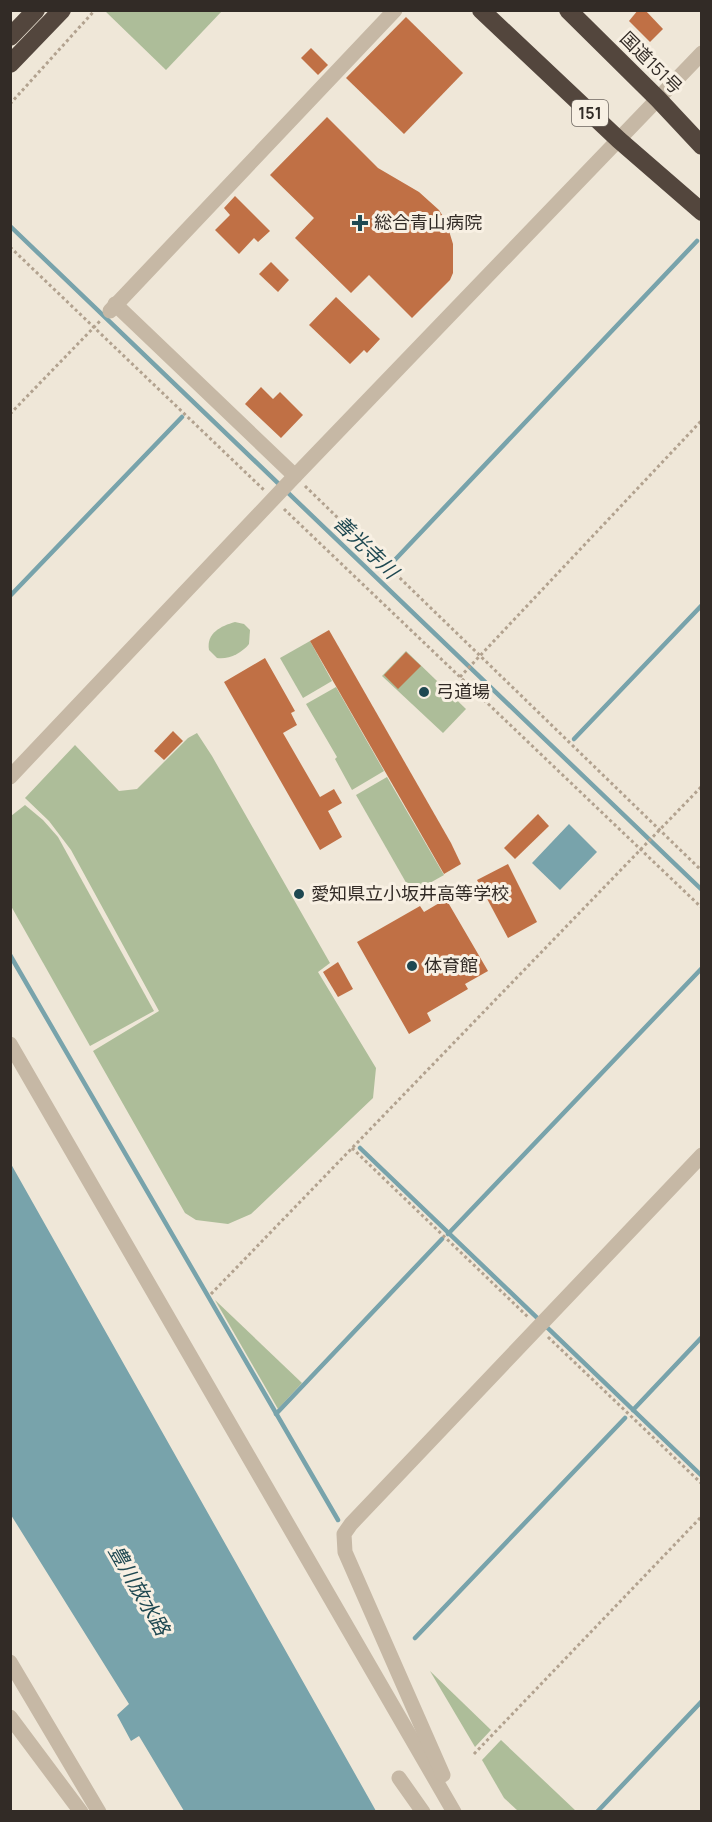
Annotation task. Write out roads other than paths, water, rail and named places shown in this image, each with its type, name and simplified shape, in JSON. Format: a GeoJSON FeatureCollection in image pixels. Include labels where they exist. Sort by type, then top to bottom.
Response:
{"type":"FeatureCollection","features":[{"type":"Feature","properties":{"kind":"highway"},"geometry":{"type":"LineString","coordinates":[[10,37],[36,10]]}},
{"type":"Feature","properties":{"kind":"highway"},"geometry":{"type":"LineString","coordinates":[[10,64],[62,10]]}},
{"type":"Feature","properties":{"kind":"highway","name":"151"},"geometry":{"type":"LineString","coordinates":[[481,10],[619,140],[702,212]]}},
{"type":"Feature","properties":{"kind":"highway","name":"国道151号"},"geometry":{"type":"LineString","coordinates":[[568,10],[702,146]]}},
{"type":"Feature","properties":{"kind":"street"},"geometry":{"type":"LineString","coordinates":[[291,480],[112,308],[395,10]]}},
{"type":"Feature","properties":{"kind":"street"},"geometry":{"type":"LineString","coordinates":[[10,777],[291,480],[702,53]]}},
{"type":"Feature","properties":{"kind":"street"},"geometry":{"type":"LineString","coordinates":[[10,1044],[454,1812]]}},
{"type":"Feature","properties":{"kind":"street"},"geometry":{"type":"LineString","coordinates":[[454,1812],[444,1779],[345,1552],[344,1534],[702,1155]]}},
{"type":"Feature","properties":{"kind":"street"},"geometry":{"type":"LineString","coordinates":[[10,1662],[99,1812]]}},
{"type":"Feature","properties":{"kind":"street"},"geometry":{"type":"LineString","coordinates":[[10,1717],[81,1812]]}},
{"type":"Feature","properties":{"kind":"street"},"geometry":{"type":"LineString","coordinates":[[399,1778],[423,1812]]}},
{"type":"Feature","properties":{"kind":"water"},"geometry":{"type":"Polygon","coordinates":[[[569,824],[597,852],[560,890],[532,863],[569,824]]]}},
{"type":"Feature","properties":{"kind":"water","name":"豊川放水路"},"geometry":{"type":"Polygon","coordinates":[[[11,1164],[376,1811],[184,1811],[139,1736],[131,1741],[117,1715],[129,1704],[11,1515],[11,1164]]]}},
{"type":"Feature","properties":{"kind":"waterway","name":"善光寺川"},"geometry":{"type":"LineString","coordinates":[[10,226],[702,890]]}},
{"type":"Feature","properties":{"kind":"waterway"},"geometry":{"type":"LineString","coordinates":[[391,564],[697,241]]}},
{"type":"Feature","properties":{"kind":"waterway"},"geometry":{"type":"LineString","coordinates":[[10,596],[182,417]]}},
{"type":"Feature","properties":{"kind":"waterway"},"geometry":{"type":"LineString","coordinates":[[574,739],[702,605]]}},
{"type":"Feature","properties":{"kind":"waterway"},"geometry":{"type":"LineString","coordinates":[[10,955],[338,1520]]}},
{"type":"Feature","properties":{"kind":"waterway"},"geometry":{"type":"LineString","coordinates":[[448,1234],[702,968]]}},
{"type":"Feature","properties":{"kind":"waterway"},"geometry":{"type":"LineString","coordinates":[[360,1148],[702,1476]]}},
{"type":"Feature","properties":{"kind":"waterway"},"geometry":{"type":"LineString","coordinates":[[276,1414],[442,1239]]}},
{"type":"Feature","properties":{"kind":"waterway"},"geometry":{"type":"LineString","coordinates":[[633,1410],[702,1337]]}},
{"type":"Feature","properties":{"kind":"waterway"},"geometry":{"type":"LineString","coordinates":[[415,1638],[625,1418]]}},
{"type":"Feature","properties":{"kind":"waterway"},"geometry":{"type":"LineString","coordinates":[[597,1812],[702,1701]]}},
{"type":"Feature","properties":{"kind":"place","name":"総合青山病院"},"geometry":{"type":"Point","coordinates":[360,223]}},
{"type":"Feature","properties":{"kind":"place","name":"弓道場"},"geometry":{"type":"Point","coordinates":[424,692]}},
{"type":"Feature","properties":{"kind":"place","name":"愛知県立小坂井高等学校"},"geometry":{"type":"Point","coordinates":[299,894]}},
{"type":"Feature","properties":{"kind":"place","name":"体育館"},"geometry":{"type":"Point","coordinates":[412,966]}}]}
